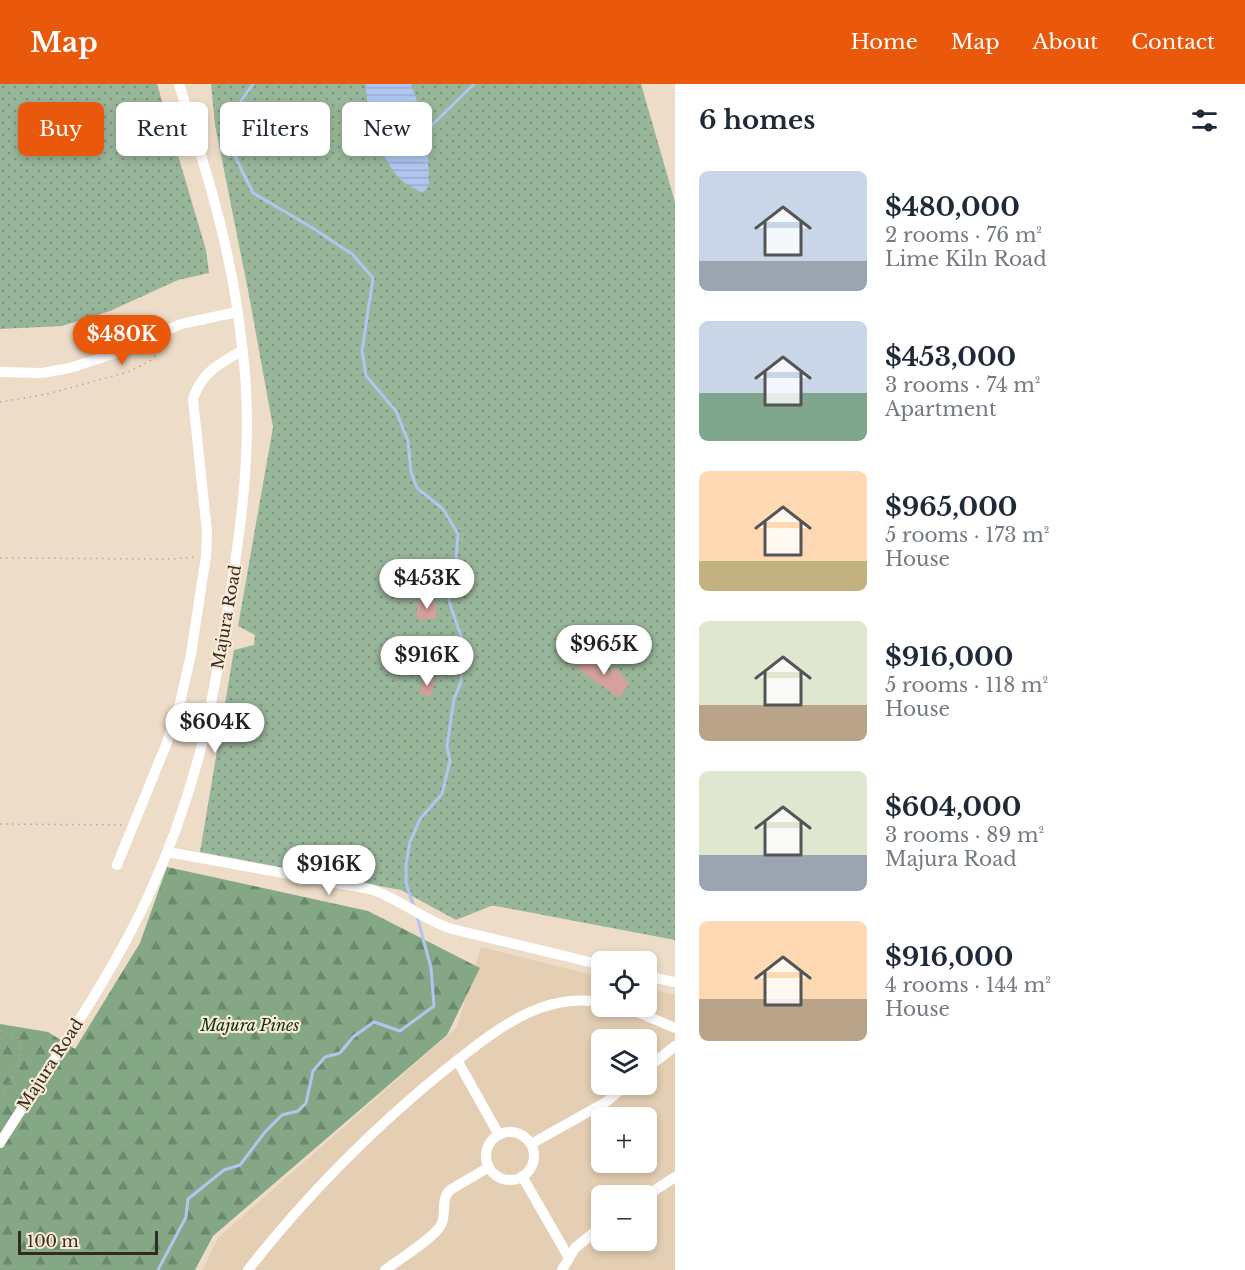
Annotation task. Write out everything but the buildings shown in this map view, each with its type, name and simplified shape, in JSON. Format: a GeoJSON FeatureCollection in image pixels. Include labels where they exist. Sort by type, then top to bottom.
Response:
{"type":"FeatureCollection","features":[{"type":"Feature","properties":{"kind":"street","name":"Majura Road"},"geometry":{"type":"LineString","coordinates":[[0,1143],[126,942],[168,852],[184,807],[206,729],[239,539],[247,446],[243,350],[229,263],[179,84]]}},
{"type":"Feature","properties":{"kind":"street"},"geometry":{"type":"LineString","coordinates":[[0,372],[42,373],[70,368],[119,352],[193,320],[237,312]]}},
{"type":"Feature","properties":{"kind":"street"},"geometry":{"type":"LineString","coordinates":[[117,865],[166,745],[180,703],[191,654],[206,556],[207,532],[193,399],[198,384],[216,365],[243,350]]}},
{"type":"Feature","properties":{"kind":"street"},"geometry":{"type":"LineString","coordinates":[[168,852],[370,889],[435,923],[460,932],[591,962]]}},
{"type":"Feature","properties":{"kind":"street"},"geometry":{"type":"LineString","coordinates":[[657,978],[675,982]]}},
{"type":"Feature","properties":{"kind":"street"},"geometry":{"type":"LineString","coordinates":[[248,1270],[307,1199],[354,1150],[401,1106],[457,1060],[502,1028],[532,1011],[569,1000],[591,1001]]}},
{"type":"Feature","properties":{"kind":"street"},"geometry":{"type":"LineString","coordinates":[[649,1017],[675,1028]]}},
{"type":"Feature","properties":{"kind":"street"},"geometry":{"type":"LineString","coordinates":[[657,1061],[675,1046]]}},
{"type":"Feature","properties":{"kind":"street"},"geometry":{"type":"LineString","coordinates":[[457,1060],[499,1135]]}},
{"type":"Feature","properties":{"kind":"street"},"geometry":{"type":"LineString","coordinates":[[531,1144],[615,1095]]}},
{"type":"Feature","properties":{"kind":"street"},"geometry":{"type":"LineString","coordinates":[[514,1132],[526,1138],[531,1144],[534,1158],[532,1165],[522,1176],[504,1179],[489,1167],[487,1152],[489,1144],[499,1135],[514,1132]]}},
{"type":"Feature","properties":{"kind":"street"},"geometry":{"type":"LineString","coordinates":[[385,1270],[438,1230],[443,1220],[446,1195],[450,1190],[489,1167]]}},
{"type":"Feature","properties":{"kind":"street"},"geometry":{"type":"LineString","coordinates":[[522,1176],[569,1258]]}},
{"type":"Feature","properties":{"kind":"street"},"geometry":{"type":"LineString","coordinates":[[657,1189],[675,1177]]}},
{"type":"Feature","properties":{"kind":"street"},"geometry":{"type":"LineString","coordinates":[[562,1270],[582,1240],[591,1234]]}},
{"type":"Feature","properties":{"kind":"path"},"geometry":{"type":"LineString","coordinates":[[0,402],[85,385],[141,367],[155,356],[157,343],[153,337]]}},
{"type":"Feature","properties":{"kind":"path"},"geometry":{"type":"LineString","coordinates":[[0,558],[171,559],[206,556]]}},
{"type":"Feature","properties":{"kind":"path"},"geometry":{"type":"LineString","coordinates":[[399,687],[394,709],[398,742],[407,752],[426,760]]}},
{"type":"Feature","properties":{"kind":"path"},"geometry":{"type":"LineString","coordinates":[[0,824],[134,825]]}},
{"type":"Feature","properties":{"kind":"path"},"geometry":{"type":"LineString","coordinates":[[0,1031],[20,1040],[22,1049],[16,1074],[0,1098]]}},
{"type":"Feature","properties":{"kind":"shaded area"},"geometry":{"type":"Polygon","coordinates":[[[481,947],[591,974],[591,1017],[657,1017],[657,990],[675,995],[675,1270],[202,1270],[218,1238],[457,1027],[481,947]]]}},
{"type":"Feature","properties":{"kind":"green space"},"geometry":{"type":"Polygon","coordinates":[[[0,84],[157,84],[162,102],[116,102],[116,156],[178,156],[206,250],[209,273],[178,280],[110,311],[62,326],[0,329],[0,84]]]}},
{"type":"Feature","properties":{"kind":"green space"},"geometry":{"type":"Polygon","coordinates":[[[211,84],[641,84],[675,202],[675,940],[496,906],[456,920],[401,890],[200,852],[234,650],[254,645],[255,635],[238,626],[273,427],[221,156],[330,156],[330,102],[220,102],[220,150],[211,84]]]}},
{"type":"Feature","properties":{"kind":"green space","name":"Majura Pines"},"geometry":{"type":"Polygon","coordinates":[[[167,867],[368,911],[480,968],[447,1035],[213,1236],[195,1270],[0,1270],[0,1024],[48,1032],[75,1049],[140,943],[167,867]]]}},
{"type":"Feature","properties":{"kind":"water"},"geometry":{"type":"Polygon","coordinates":[[[366,84],[411,84],[417,102],[368,102],[366,84]]]}},
{"type":"Feature","properties":{"kind":"water"},"geometry":{"type":"Polygon","coordinates":[[[384,156],[428,156],[429,184],[423,193],[399,178],[384,156]]]}},
{"type":"Feature","properties":{"kind":"waterway"},"geometry":{"type":"LineString","coordinates":[[253,84],[241,101],[233,152],[253,193],[352,254],[373,278],[362,351],[366,376],[396,411],[408,441],[411,472],[417,488],[443,509],[458,534],[455,572],[449,601],[462,639],[461,682],[454,699],[447,746],[450,761],[442,794],[420,819],[410,842],[406,864],[406,883],[414,907]]}},
{"type":"Feature","properties":{"kind":"waterway"},"geometry":{"type":"LineString","coordinates":[[432,125],[474,84]]}},
{"type":"Feature","properties":{"kind":"waterway"},"geometry":{"type":"LineString","coordinates":[[158,1270],[186,1217],[188,1199],[224,1170],[240,1165],[265,1132],[282,1115],[298,1111],[306,1103],[313,1071],[325,1057],[340,1053],[353,1037],[374,1022],[400,1031],[434,1006],[431,968],[417,916]]}}]}
